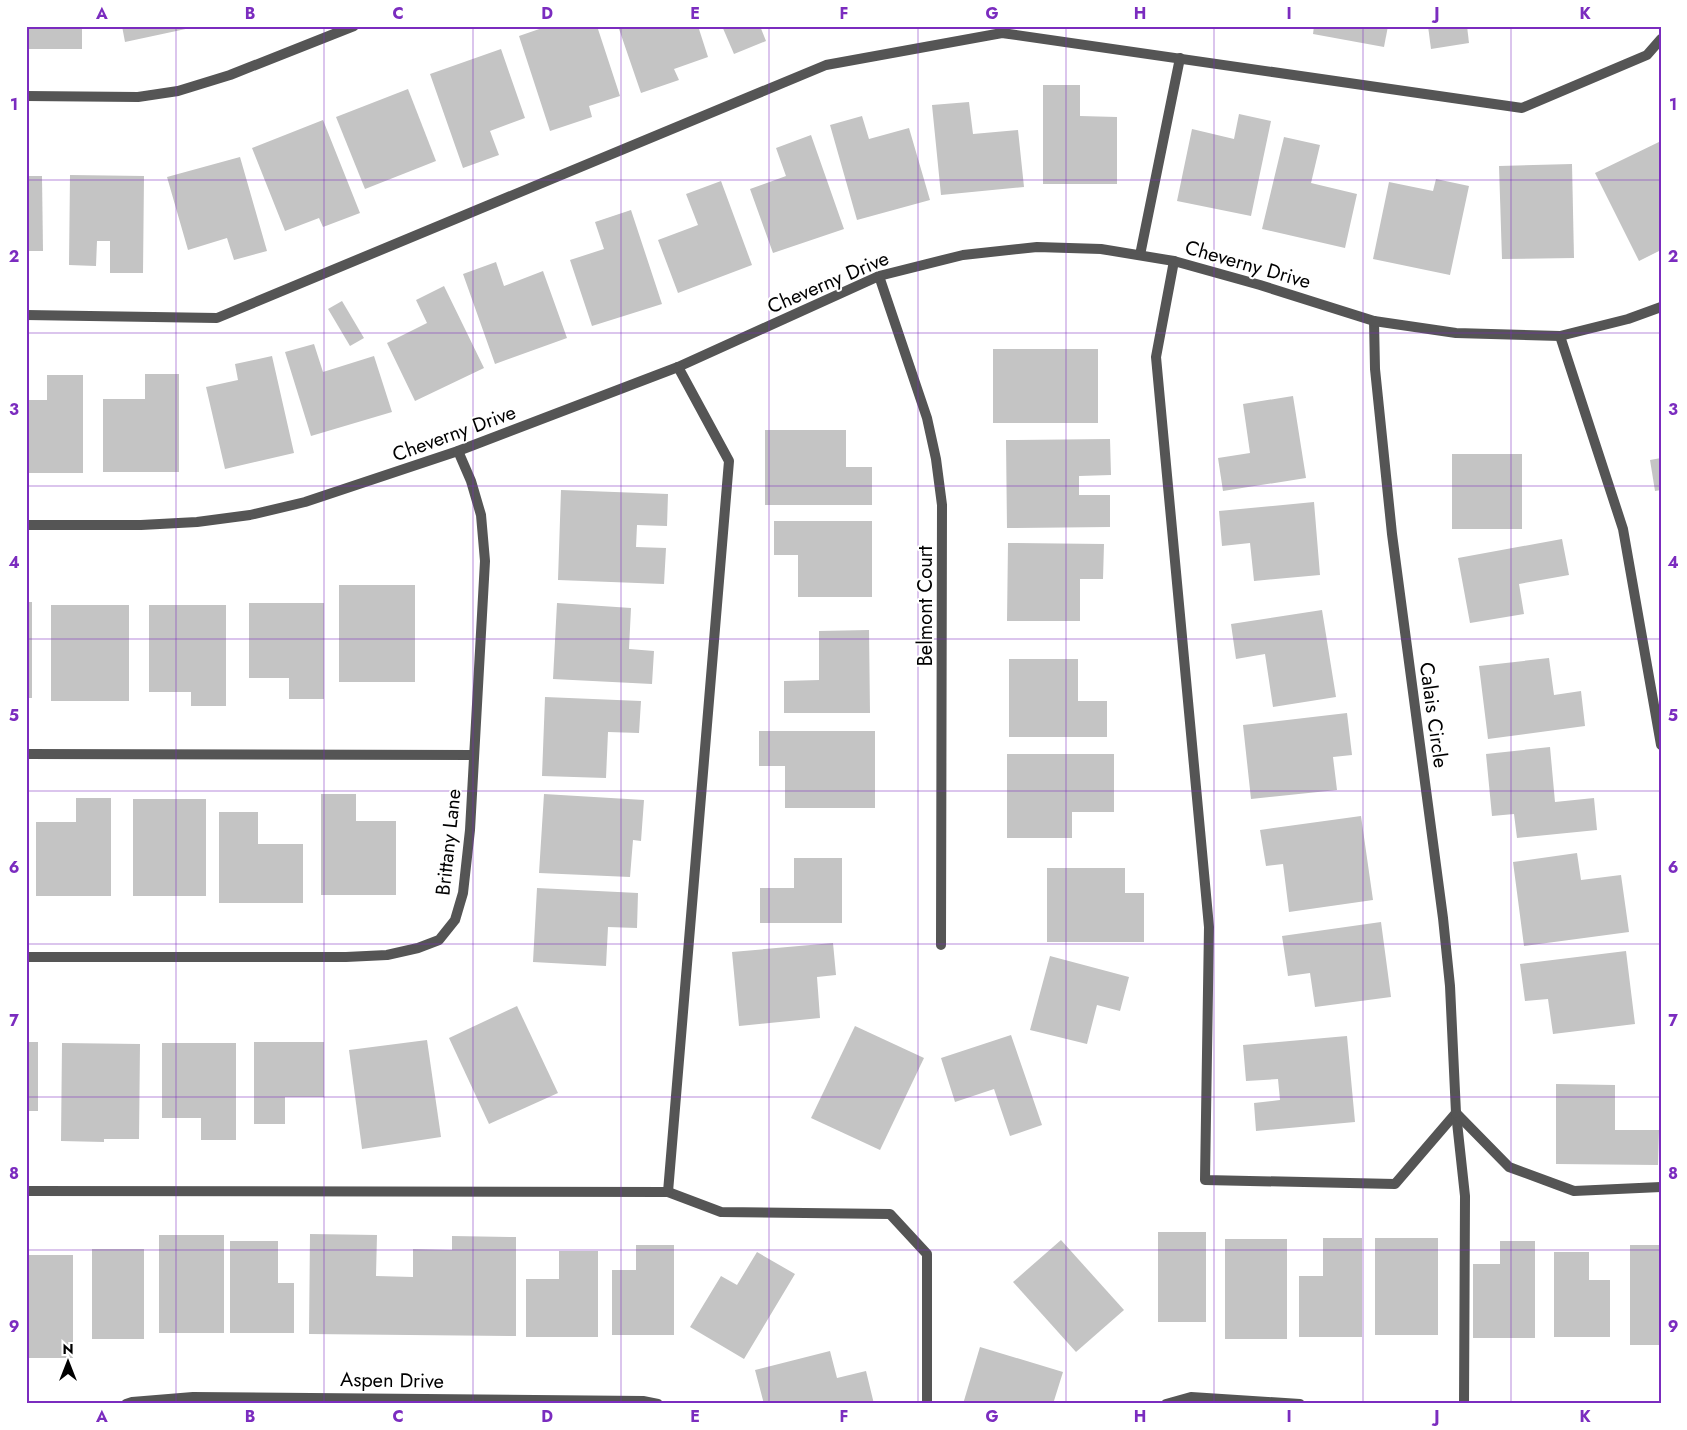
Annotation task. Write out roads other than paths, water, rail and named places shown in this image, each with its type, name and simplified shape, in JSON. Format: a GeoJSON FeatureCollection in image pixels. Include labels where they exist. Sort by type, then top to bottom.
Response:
{"type":"FeatureCollection","features":[{"type":"Feature","properties":{"kind":"street"},"geometry":{"type":"LineString","coordinates":[[26,96],[138,97],[178,91],[230,75],[354,26]]}},
{"type":"Feature","properties":{"kind":"street"},"geometry":{"type":"LineString","coordinates":[[26,315],[217,318],[826,65],[1002,33],[1522,108],[1647,56],[1661,39]]}},
{"type":"Feature","properties":{"kind":"street"},"geometry":{"type":"LineString","coordinates":[[1140,255],[1180,58]]}},
{"type":"Feature","properties":{"kind":"street","name":"Cheverny Drive"},"geometry":{"type":"LineString","coordinates":[[26,525],[197,522],[250,515],[305,502],[458,452],[678,367],[879,276],[963,254],[1037,247],[1101,248],[1174,260],[1260,285],[1374,322],[1456,333],[1560,336],[1628,319],[1661,307]]}},
{"type":"Feature","properties":{"kind":"street"},"geometry":{"type":"LineString","coordinates":[[1174,260],[1156,357],[1209,928],[1205,1180],[1394,1184],[1456,1114],[1509,1167],[1574,1191],[1661,1187]]}},
{"type":"Feature","properties":{"kind":"street","name":"Belmont Court"},"geometry":{"type":"LineString","coordinates":[[879,276],[927,418],[936,459],[942,505],[941,945]]}},
{"type":"Feature","properties":{"kind":"street","name":"Calais Circle"},"geometry":{"type":"LineString","coordinates":[[1374,322],[1375,369],[1392,534],[1442,908],[1450,986],[1456,1114],[1464,1196],[1464,1404]]}},
{"type":"Feature","properties":{"kind":"street"},"geometry":{"type":"LineString","coordinates":[[1560,336],[1623,529],[1661,745]]}},
{"type":"Feature","properties":{"kind":"street"},"geometry":{"type":"LineString","coordinates":[[668,1192],[729,461],[678,367]]}},
{"type":"Feature","properties":{"kind":"street","name":"Brittany Lane"},"geometry":{"type":"LineString","coordinates":[[26,957],[346,957],[387,955],[418,948],[439,940],[455,920],[463,893],[470,830],[485,561],[481,515],[471,481],[458,452]]}},
{"type":"Feature","properties":{"kind":"street"},"geometry":{"type":"LineString","coordinates":[[26,754],[474,755]]}},
{"type":"Feature","properties":{"kind":"street"},"geometry":{"type":"LineString","coordinates":[[26,1191],[668,1192],[721,1212],[890,1214],[927,1254],[927,1404]]}},
{"type":"Feature","properties":{"kind":"street","name":"Aspen Drive"},"geometry":{"type":"LineString","coordinates":[[126,1404],[193,1397],[282,1400],[643,1401],[658,1404]]}},
{"type":"Feature","properties":{"kind":"street"},"geometry":{"type":"LineString","coordinates":[[1166,1404],[1191,1397],[1300,1404]]}}]}
